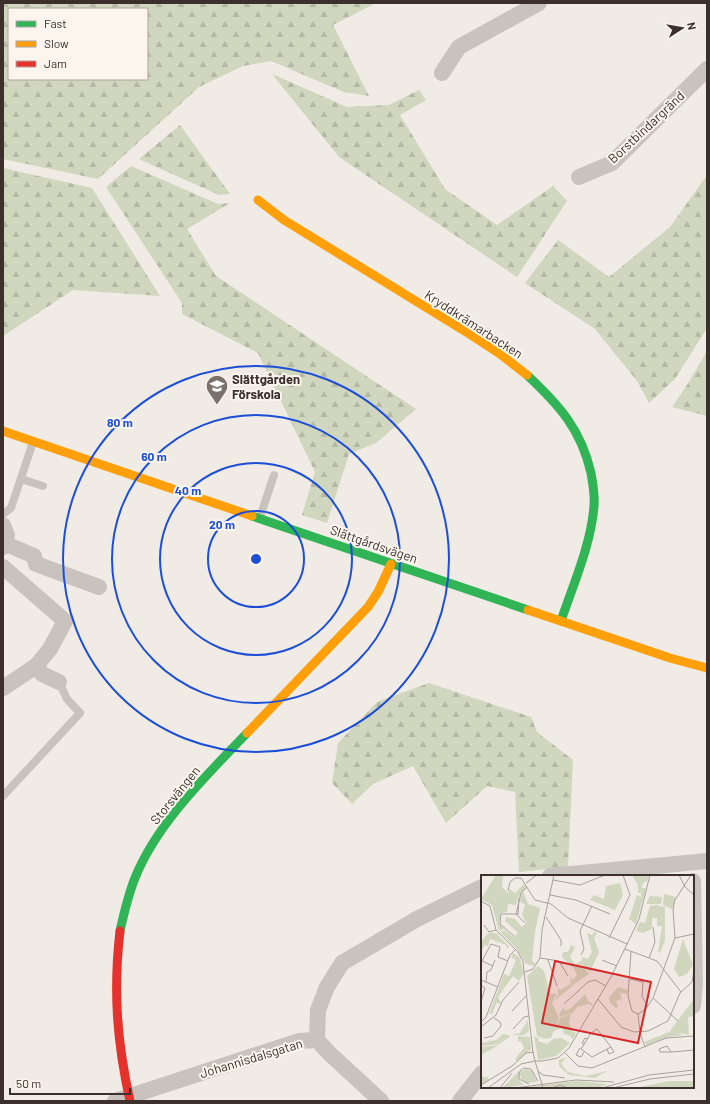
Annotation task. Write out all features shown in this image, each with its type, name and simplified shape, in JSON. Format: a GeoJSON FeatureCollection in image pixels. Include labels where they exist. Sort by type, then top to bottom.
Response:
{"type":"FeatureCollection","features":[{"type":"Feature","properties":{"kind":"street"},"geometry":{"type":"LineString","coordinates":[[442,73],[459,47],[539,3]]}},
{"type":"Feature","properties":{"kind":"street","name":"Borstbindargränd"},"geometry":{"type":"LineString","coordinates":[[579,177],[612,163],[707,69]]}},
{"type":"Feature","properties":{"kind":"street","name":"Kryddkrämarbacken"},"geometry":{"type":"LineString","coordinates":[[258,200],[284,220],[494,349],[526,374],[563,412],[581,441],[589,462],[594,482],[594,501],[590,529],[561,621]]}},
{"type":"Feature","properties":{"kind":"street","name":"Slättgårdsvägen"},"geometry":{"type":"LineString","coordinates":[[3,431],[670,658],[707,668]]}},
{"type":"Feature","properties":{"kind":"street"},"geometry":{"type":"LineString","coordinates":[[3,525],[7,535],[4,545],[34,556],[36,564],[99,587]]}},
{"type":"Feature","properties":{"kind":"street","name":"Storsvängen"},"geometry":{"type":"LineString","coordinates":[[125,1099],[118,1034],[117,973],[122,925],[135,878],[140,867],[166,824],[183,803],[264,714],[372,602],[386,577],[391,564]]}},
{"type":"Feature","properties":{"kind":"street"},"geometry":{"type":"LineString","coordinates":[[3,568],[65,621],[50,649],[36,666],[3,688]]}},
{"type":"Feature","properties":{"kind":"street"},"geometry":{"type":"LineString","coordinates":[[36,666],[42,674],[59,682]]}},
{"type":"Feature","properties":{"kind":"street"},"geometry":{"type":"LineString","coordinates":[[566,875],[698,867]]}},
{"type":"Feature","properties":{"kind":"street","name":"Johannisdalsgatan"},"geometry":{"type":"LineString","coordinates":[[125,1099],[299,1041],[317,1040],[318,1010],[327,987],[342,963],[417,919],[481,887]]}},
{"type":"Feature","properties":{"kind":"street"},"geometry":{"type":"LineString","coordinates":[[694,932],[694,995]]}},
{"type":"Feature","properties":{"kind":"street"},"geometry":{"type":"LineString","coordinates":[[317,1040],[380,1101]]}},
{"type":"Feature","properties":{"kind":"street"},"geometry":{"type":"LineString","coordinates":[[460,1101],[481,1074]]}},
{"type":"Feature","properties":{"kind":"lane"},"geometry":{"type":"LineString","coordinates":[[3,514],[11,508],[33,441]]}},
{"type":"Feature","properties":{"kind":"lane"},"geometry":{"type":"LineString","coordinates":[[259,518],[274,475]]}},
{"type":"Feature","properties":{"kind":"lane"},"geometry":{"type":"LineString","coordinates":[[21,479],[43,486]]}},
{"type":"Feature","properties":{"kind":"lane"},"geometry":{"type":"LineString","coordinates":[[3,796],[80,713],[67,699],[59,682]]}},
{"type":"Feature","properties":{"kind":"green space"},"geometry":{"type":"Polygon","coordinates":[[[3,3],[376,3],[333,25],[369,96],[344,92],[271,61],[243,66],[199,87],[98,179],[3,159],[3,3]]]}},
{"type":"Feature","properties":{"kind":"green space"},"geometry":{"type":"Polygon","coordinates":[[[272,74],[347,107],[389,105],[419,90],[426,100],[400,115],[445,189],[497,225],[553,186],[567,201],[517,277],[339,157],[272,74]]]}},
{"type":"Feature","properties":{"kind":"green space"},"geometry":{"type":"Polygon","coordinates":[[[180,125],[230,194],[219,195],[139,159],[180,125]]]}},
{"type":"Feature","properties":{"kind":"green space"},"geometry":{"type":"Polygon","coordinates":[[[131,166],[218,204],[230,203],[187,229],[216,276],[416,409],[376,443],[349,454],[327,523],[302,515],[315,472],[258,353],[182,314],[182,303],[106,187],[131,166]]]}},
{"type":"Feature","properties":{"kind":"green space"},"geometry":{"type":"Polygon","coordinates":[[[3,168],[92,188],[160,296],[73,290],[3,336],[3,168]]]}},
{"type":"Feature","properties":{"kind":"green space"},"geometry":{"type":"Polygon","coordinates":[[[707,175],[707,328],[675,379],[649,403],[637,381],[595,329],[525,283],[558,240],[609,277],[670,227],[707,175]]]}},
{"type":"Feature","properties":{"kind":"green space"},"geometry":{"type":"Polygon","coordinates":[[[707,351],[707,416],[672,407],[687,385],[707,351]]]}},
{"type":"Feature","properties":{"kind":"green space"},"geometry":{"type":"Polygon","coordinates":[[[429,683],[531,717],[537,732],[573,760],[568,867],[519,872],[515,792],[487,786],[446,823],[413,766],[373,784],[352,804],[332,783],[338,743],[377,702],[429,683]]]}},
{"type":"Feature","properties":{"kind":"traffic: fast"},"geometry":{"type":"LineString","coordinates":[[527,375],[559,408],[575,431],[587,457],[593,485],[594,506],[589,535],[581,565],[561,621]]}},
{"type":"Feature","properties":{"kind":"traffic: fast"},"geometry":{"type":"LineString","coordinates":[[252,516],[528,610]]}},
{"type":"Feature","properties":{"kind":"traffic: fast"},"geometry":{"type":"LineString","coordinates":[[120,931],[128,897],[135,878],[144,858],[156,838],[184,801],[247,733]]}},
{"type":"Feature","properties":{"kind":"traffic: slow"},"geometry":{"type":"LineString","coordinates":[[258,200],[284,220],[471,335],[500,354],[527,375]]}},
{"type":"Feature","properties":{"kind":"traffic: slow"},"geometry":{"type":"LineString","coordinates":[[3,431],[252,516]]}},
{"type":"Feature","properties":{"kind":"traffic: slow"},"geometry":{"type":"LineString","coordinates":[[247,733],[368,607],[378,592],[391,564]]}},
{"type":"Feature","properties":{"kind":"traffic: slow"},"geometry":{"type":"LineString","coordinates":[[528,610],[670,658],[707,668]]}},
{"type":"Feature","properties":{"kind":"traffic: jam"},"geometry":{"type":"LineString","coordinates":[[120,931],[117,975],[119,1037],[130,1101]]}},
{"type":"Feature","properties":{"kind":"place","name":"Slättgården Förskola"},"geometry":{"type":"Point","coordinates":[217,406]}}]}
